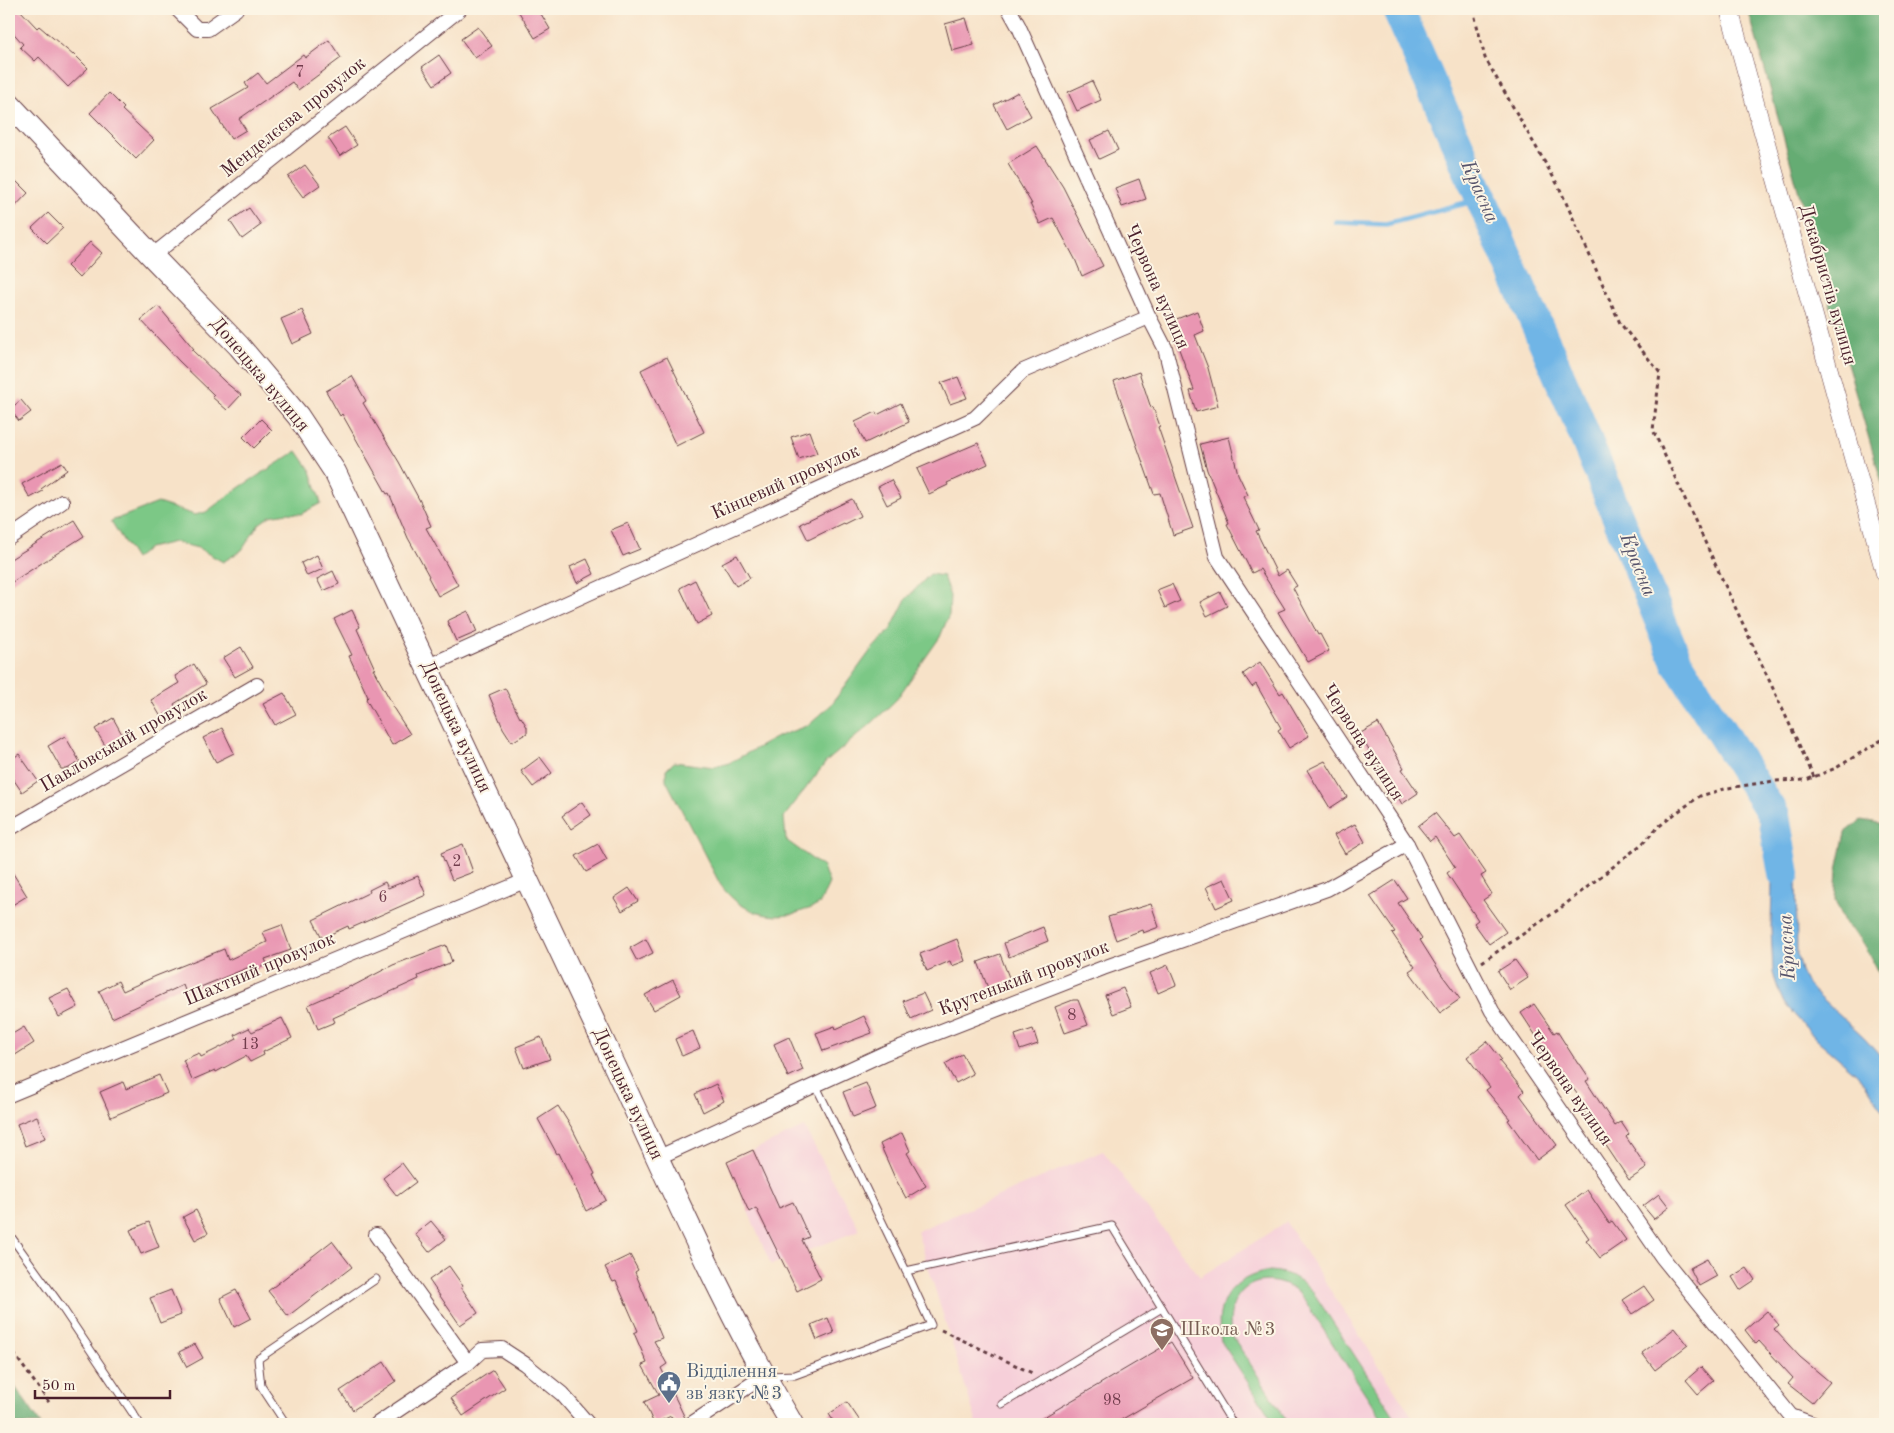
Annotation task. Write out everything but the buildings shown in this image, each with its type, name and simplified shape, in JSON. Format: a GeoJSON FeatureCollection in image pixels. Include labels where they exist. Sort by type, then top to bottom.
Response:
{"type":"FeatureCollection","features":[{"type":"Feature","properties":{"kind":"main road","name":"Донецька вулиця"},"geometry":{"type":"LineString","coordinates":[[9,104],[239,346],[303,424],[335,472],[657,1158],[764,1376],[792,1424]]}},
{"type":"Feature","properties":{"kind":"street"},"geometry":{"type":"LineString","coordinates":[[176,9],[196,29],[208,29],[236,9]]}},
{"type":"Feature","properties":{"kind":"street","name":"Менделєєва провулок"},"geometry":{"type":"LineString","coordinates":[[152,256],[460,9]]}},
{"type":"Feature","properties":{"kind":"street","name":"Червона вулиця"},"geometry":{"type":"LineString","coordinates":[[1009,9],[1020,26],[1165,348],[1217,556],[1406,844],[1492,1010],[1662,1257],[1791,1416],[1806,1423]]}},
{"type":"Feature","properties":{"kind":"street","name":"Декабристів вулиця"},"geometry":{"type":"LineString","coordinates":[[1729,9],[1885,573]]}},
{"type":"Feature","properties":{"kind":"street","name":"Кінцевий провулок"},"geometry":{"type":"LineString","coordinates":[[426,667],[975,418],[1022,372],[1150,317]]}},
{"type":"Feature","properties":{"kind":"street"},"geometry":{"type":"LineString","coordinates":[[9,538],[62,502]]}},
{"type":"Feature","properties":{"kind":"street","name":"Павловський провулок"},"geometry":{"type":"LineString","coordinates":[[9,829],[257,685]]}},
{"type":"Feature","properties":{"kind":"street","name":"Крутенький провулок"},"geometry":{"type":"LineString","coordinates":[[657,1158],[885,1053],[1103,968],[1327,889],[1406,844]]}},
{"type":"Feature","properties":{"kind":"street","name":"Шахтний провулок"},"geometry":{"type":"LineString","coordinates":[[9,1095],[527,880]]}},
{"type":"Feature","properties":{"kind":"street"},"geometry":{"type":"LineString","coordinates":[[376,1235],[468,1363]]}},
{"type":"Feature","properties":{"kind":"street"},"geometry":{"type":"LineString","coordinates":[[377,1424],[468,1363],[482,1350],[502,1349],[525,1364],[562,1394],[588,1424]]}},
{"type":"Feature","properties":{"kind":"street"},"geometry":{"type":"LineString","coordinates":[[691,1424],[764,1376]]}},
{"type":"Feature","properties":{"kind":"lane"},"geometry":{"type":"LineString","coordinates":[[764,1376],[795,1375],[931,1325],[816,1086]]}},
{"type":"Feature","properties":{"kind":"lane"},"geometry":{"type":"LineString","coordinates":[[906,1270],[1112,1226],[1233,1424]]}},
{"type":"Feature","properties":{"kind":"lane"},"geometry":{"type":"LineString","coordinates":[[9,1234],[61,1306],[140,1424]]}},
{"type":"Feature","properties":{"kind":"lane"},"geometry":{"type":"LineString","coordinates":[[286,1424],[261,1386],[258,1359],[376,1279]]}},
{"type":"Feature","properties":{"kind":"lane"},"geometry":{"type":"LineString","coordinates":[[1002,1404],[1162,1308]]}},
{"type":"Feature","properties":{"kind":"path"},"geometry":{"type":"LineString","coordinates":[[1472,9],[1485,58],[1559,187],[1620,323],[1660,373],[1653,430],[1814,777]]}},
{"type":"Feature","properties":{"kind":"path"},"geometry":{"type":"LineString","coordinates":[[1471,969],[1558,910],[1642,844],[1657,828],[1700,796],[1728,788],[1774,781],[1806,780],[1836,768],[1885,738]]}},
{"type":"Feature","properties":{"kind":"path"},"geometry":{"type":"LineString","coordinates":[[931,1325],[1044,1379]]}},
{"type":"Feature","properties":{"kind":"path"},"geometry":{"type":"LineString","coordinates":[[9,1346],[51,1405]]}},
{"type":"Feature","properties":{"kind":"shaded area"},"geometry":{"type":"Polygon","coordinates":[[[804,1127],[860,1230],[771,1265],[727,1162],[804,1127]]]}},
{"type":"Feature","properties":{"kind":"shaded area","name":"Школа №3"},"geometry":{"type":"Polygon","coordinates":[[[1103,1151],[1200,1277],[1286,1222],[1417,1424],[977,1424],[917,1231],[1103,1151]]]}},
{"type":"Feature","properties":{"kind":"green space"},"geometry":{"type":"Polygon","coordinates":[[[1748,9],[1885,9],[1885,494],[1827,294],[1748,9]]]}},
{"type":"Feature","properties":{"kind":"green space"},"geometry":{"type":"Polygon","coordinates":[[[297,451],[311,471],[321,503],[301,514],[287,513],[270,516],[259,524],[242,550],[223,562],[198,548],[174,542],[149,548],[135,559],[111,521],[158,503],[195,515],[206,512],[240,487],[297,451]]]}},
{"type":"Feature","properties":{"kind":"green space"},"geometry":{"type":"Polygon","coordinates":[[[930,574],[943,576],[950,596],[949,615],[940,637],[896,700],[826,762],[784,817],[786,840],[823,867],[829,883],[820,902],[812,908],[781,916],[758,913],[747,908],[728,894],[720,884],[666,780],[666,770],[674,762],[714,767],[729,763],[779,736],[809,725],[831,705],[871,650],[891,629],[906,599],[930,574]]]}},
{"type":"Feature","properties":{"kind":"green space"},"geometry":{"type":"Polygon","coordinates":[[[1861,820],[1885,824],[1885,991],[1872,959],[1860,938],[1845,924],[1835,900],[1837,870],[1845,833],[1861,820]]]}},
{"type":"Feature","properties":{"kind":"green space"},"geometry":{"type":"Polygon","coordinates":[[[1270,1271],[1293,1277],[1313,1292],[1393,1414],[1396,1424],[1384,1424],[1300,1294],[1286,1286],[1273,1282],[1260,1282],[1249,1286],[1240,1293],[1230,1318],[1231,1334],[1289,1424],[1275,1424],[1221,1341],[1219,1327],[1223,1304],[1235,1286],[1256,1274],[1270,1271]]]}},
{"type":"Feature","properties":{"kind":"green space"},"geometry":{"type":"Polygon","coordinates":[[[9,1378],[41,1424],[9,1424],[9,1378]]]}},
{"type":"Feature","properties":{"kind":"water"},"geometry":{"type":"Polygon","coordinates":[[[1789,826],[1796,859],[1797,955],[1801,971],[1808,986],[1865,1039],[1885,1062],[1885,1113],[1857,1074],[1816,1039],[1784,1003],[1779,992],[1773,973],[1771,928],[1772,881],[1765,832],[1789,826]]]}},
{"type":"Feature","properties":{"kind":"waterway","name":"Красна"},"geometry":{"type":"LineString","coordinates":[[1398,9],[1575,412],[1677,662],[1774,816],[1784,874]]}},
{"type":"Feature","properties":{"kind":"waterway"},"geometry":{"type":"LineString","coordinates":[[1336,222],[1386,224],[1481,199]]}},
{"type":"Feature","properties":{"kind":"place","name":"Школа №3"},"geometry":{"type":"Point","coordinates":[1162,1351]}},
{"type":"Feature","properties":{"kind":"place","name":"Відділення зв'язку №3"},"geometry":{"type":"Point","coordinates":[669,1404]}}]}
